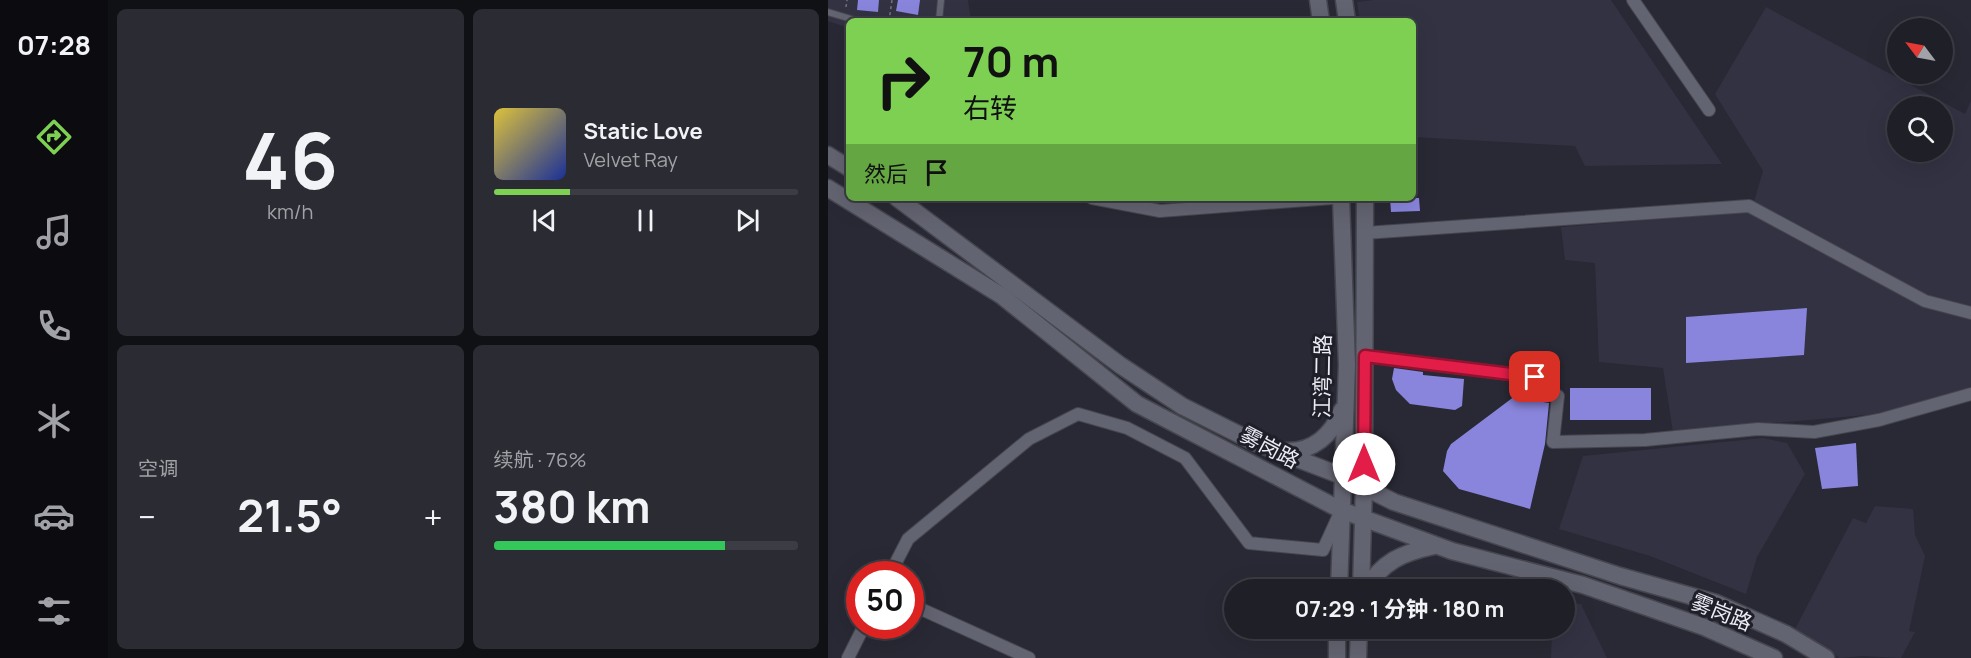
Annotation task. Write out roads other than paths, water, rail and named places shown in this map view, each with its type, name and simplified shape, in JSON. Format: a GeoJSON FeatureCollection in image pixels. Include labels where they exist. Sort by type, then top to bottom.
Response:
{"type":"FeatureCollection","features":[{"type":"Feature","properties":{"kind":"main road"},"geometry":{"type":"LineString","coordinates":[[1318,0],[1321,18]]}},
{"type":"Feature","properties":{"kind":"main road"},"geometry":{"type":"LineString","coordinates":[[1344,0],[1347,18]]}},
{"type":"Feature","properties":{"kind":"main road"},"geometry":{"type":"LineString","coordinates":[[828,155],[846,166]]}},
{"type":"Feature","properties":{"kind":"main road","name":"雾岗路"},"geometry":{"type":"LineString","coordinates":[[828,188],[846,199]]}},
{"type":"Feature","properties":{"kind":"main road","name":"雾岗路"},"geometry":{"type":"LineString","coordinates":[[849,201],[1002,296],[1137,404],[1341,510],[1437,546],[1583,585],[1704,627],[1774,658]]}},
{"type":"Feature","properties":{"kind":"main road","name":"雾岗路"},"geometry":{"type":"LineString","coordinates":[[901,201],[1120,365],[1182,406],[1275,450],[1342,476],[1394,502],[1620,576],[1716,603],[1786,634],[1826,658]]}},
{"type":"Feature","properties":{"kind":"main road","name":"江湾二路"},"geometry":{"type":"LineString","coordinates":[[1339,579],[1347,365],[1341,201]]}},
{"type":"Feature","properties":{"kind":"main road","name":"江湾二路"},"geometry":{"type":"LineString","coordinates":[[1363,579],[1365,201]]}},
{"type":"Feature","properties":{"kind":"main road"},"geometry":{"type":"LineString","coordinates":[[1275,450],[1302,452],[1322,441],[1337,423],[1345,400]]}},
{"type":"Feature","properties":{"kind":"main road"},"geometry":{"type":"LineString","coordinates":[[1371,579],[1376,572],[1406,552],[1437,546]]}},
{"type":"Feature","properties":{"kind":"main road"},"geometry":{"type":"LineString","coordinates":[[1336,658],[1337,639]]}},
{"type":"Feature","properties":{"kind":"main road"},"geometry":{"type":"LineString","coordinates":[[1358,658],[1359,639]]}},
{"type":"Feature","properties":{"kind":"street"},"geometry":{"type":"LineString","coordinates":[[1633,0],[1709,110]]}},
{"type":"Feature","properties":{"kind":"street"},"geometry":{"type":"LineString","coordinates":[[1108,201],[1160,211],[1293,201]]}},
{"type":"Feature","properties":{"kind":"street"},"geometry":{"type":"LineString","coordinates":[[1365,233],[1749,206],[1925,301],[1971,313]]}},
{"type":"Feature","properties":{"kind":"street"},"geometry":{"type":"LineString","coordinates":[[1365,356],[1535,377],[1536,393],[1558,396],[1553,442],[1645,440],[1758,429],[1814,432],[1879,420],[1971,394]]}},
{"type":"Feature","properties":{"kind":"street"},"geometry":{"type":"LineString","coordinates":[[897,561],[908,539],[1029,439],[1078,414],[1127,429],[1185,458],[1249,543],[1323,550],[1341,510]]}},
{"type":"Feature","properties":{"kind":"street"},"geometry":{"type":"LineString","coordinates":[[924,610],[1029,658]]}},
{"type":"Feature","properties":{"kind":"street"},"geometry":{"type":"LineString","coordinates":[[848,658],[858,639]]}},
{"type":"Feature","properties":{"kind":"lane"},"geometry":{"type":"LineString","coordinates":[[939,18],[941,0]]}},
{"type":"Feature","properties":{"kind":"lane"},"geometry":{"type":"LineString","coordinates":[[828,12],[848,18]]}}]}
